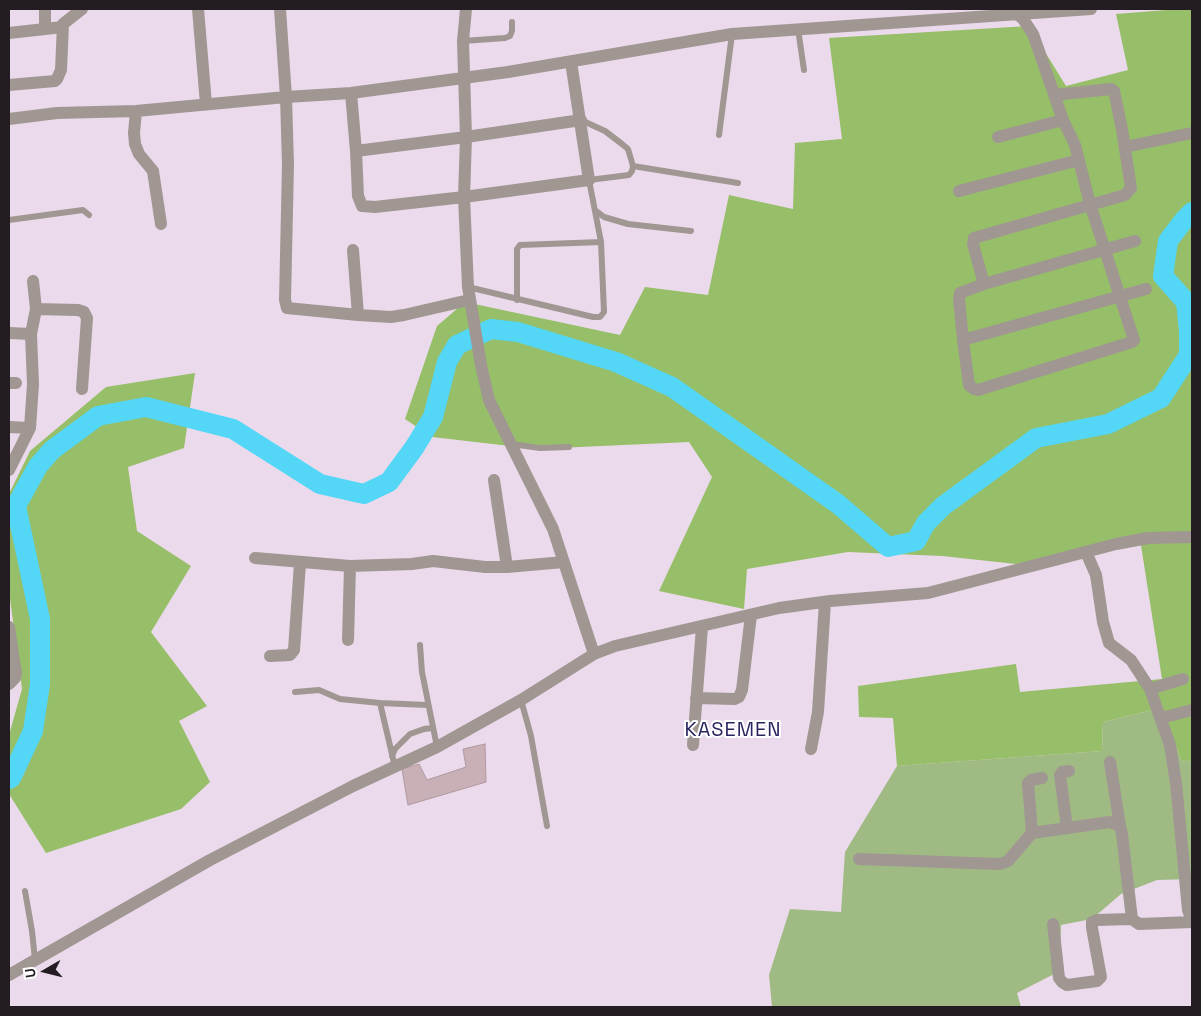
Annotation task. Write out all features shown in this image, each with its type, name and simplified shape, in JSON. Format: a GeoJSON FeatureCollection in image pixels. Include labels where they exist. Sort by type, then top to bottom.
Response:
{"type":"FeatureCollection","features":[{"type":"Feature","properties":{"kind":"street"},"geometry":{"type":"LineString","coordinates":[[45,9],[45,29]]}},
{"type":"Feature","properties":{"kind":"street"},"geometry":{"type":"LineString","coordinates":[[9,86],[54,81],[57,79],[61,70],[62,27],[66,20],[82,9]]}},
{"type":"Feature","properties":{"kind":"street"},"geometry":{"type":"LineString","coordinates":[[198,9],[206,104]]}},
{"type":"Feature","properties":{"kind":"street"},"geometry":{"type":"LineString","coordinates":[[280,9],[286,97],[288,191],[285,304],[287,308],[358,315],[391,316],[404,315],[469,298]]}},
{"type":"Feature","properties":{"kind":"street"},"geometry":{"type":"LineString","coordinates":[[466,9],[463,41],[466,137],[464,197],[469,298],[480,365],[489,400],[553,529],[594,654]]}},
{"type":"Feature","properties":{"kind":"street"},"geometry":{"type":"LineString","coordinates":[[9,119],[57,113],[136,111],[351,93],[571,62],[732,34],[1091,9]]}},
{"type":"Feature","properties":{"kind":"street"},"geometry":{"type":"LineString","coordinates":[[1017,14],[1023,18],[1033,34],[1063,120],[1071,134],[1080,160],[1090,204],[1105,249],[1119,296],[1134,338],[1133,341],[983,388],[974,389],[969,385],[959,294],[984,284],[1105,249],[1135,241]]}},
{"type":"Feature","properties":{"kind":"street"},"geometry":{"type":"LineString","coordinates":[[9,33],[62,27]]}},
{"type":"Feature","properties":{"kind":"street"},"geometry":{"type":"LineString","coordinates":[[351,93],[358,196],[362,206],[375,207],[464,197],[589,180],[571,62]]}},
{"type":"Feature","properties":{"kind":"street"},"geometry":{"type":"LineString","coordinates":[[984,284],[973,244],[974,238],[1125,195],[1131,188],[1126,147],[1114,91],[1111,89],[1054,95]]}},
{"type":"Feature","properties":{"kind":"street"},"geometry":{"type":"LineString","coordinates":[[136,111],[135,144],[139,154],[153,171],[161,224]]}},
{"type":"Feature","properties":{"kind":"street"},"geometry":{"type":"LineString","coordinates":[[356,151],[581,120]]}},
{"type":"Feature","properties":{"kind":"street"},"geometry":{"type":"LineString","coordinates":[[998,137],[1063,120]]}},
{"type":"Feature","properties":{"kind":"street"},"geometry":{"type":"LineString","coordinates":[[1126,147],[1192,133]]}},
{"type":"Feature","properties":{"kind":"street"},"geometry":{"type":"LineString","coordinates":[[959,190],[1080,160]]}},
{"type":"Feature","properties":{"kind":"street"},"geometry":{"type":"LineString","coordinates":[[353,250],[358,315]]}},
{"type":"Feature","properties":{"kind":"street"},"geometry":{"type":"LineString","coordinates":[[9,470],[30,428],[33,384],[31,334],[36,309],[33,281]]}},
{"type":"Feature","properties":{"kind":"street"},"geometry":{"type":"LineString","coordinates":[[963,340],[1146,289]]}},
{"type":"Feature","properties":{"kind":"street"},"geometry":{"type":"LineString","coordinates":[[36,309],[78,310],[84,312],[88,318],[82,389]]}},
{"type":"Feature","properties":{"kind":"street"},"geometry":{"type":"LineString","coordinates":[[9,333],[31,334]]}},
{"type":"Feature","properties":{"kind":"street"},"geometry":{"type":"LineString","coordinates":[[9,427],[30,428]]}},
{"type":"Feature","properties":{"kind":"street"},"geometry":{"type":"LineString","coordinates":[[494,480],[507,567]]}},
{"type":"Feature","properties":{"kind":"street"},"geometry":{"type":"LineString","coordinates":[[9,975],[210,860],[353,786],[393,762],[437,747],[521,700],[594,654],[615,646],[780,608],[928,593],[1148,538],[1192,537]]}},
{"type":"Feature","properties":{"kind":"street"},"geometry":{"type":"LineString","coordinates":[[1053,924],[1059,978],[1067,985],[1098,981],[1101,977],[1092,922],[1097,920],[1132,919],[1139,924],[1192,921],[1188,910],[1176,783],[1170,745],[1150,689],[1131,660],[1109,643],[1104,628],[1096,576],[1086,552]]}},
{"type":"Feature","properties":{"kind":"street"},"geometry":{"type":"LineString","coordinates":[[255,558],[350,566],[412,564],[433,561],[485,567],[507,567],[564,562]]}},
{"type":"Feature","properties":{"kind":"street"},"geometry":{"type":"LineString","coordinates":[[270,656],[290,656],[294,650],[300,562]]}},
{"type":"Feature","properties":{"kind":"street"},"geometry":{"type":"LineString","coordinates":[[348,640],[350,566]]}},
{"type":"Feature","properties":{"kind":"street"},"geometry":{"type":"LineString","coordinates":[[811,749],[818,712],[825,602]]}},
{"type":"Feature","properties":{"kind":"street"},"geometry":{"type":"LineString","coordinates":[[696,698],[735,699],[739,697],[751,615]]}},
{"type":"Feature","properties":{"kind":"street"},"geometry":{"type":"LineString","coordinates":[[9,627],[16,674],[9,684]]}},
{"type":"Feature","properties":{"kind":"street"},"geometry":{"type":"LineString","coordinates":[[693,745],[702,627]]}},
{"type":"Feature","properties":{"kind":"street"},"geometry":{"type":"LineString","coordinates":[[1150,689],[1183,679]]}},
{"type":"Feature","properties":{"kind":"street"},"geometry":{"type":"LineString","coordinates":[[1161,718],[1192,710]]}},
{"type":"Feature","properties":{"kind":"street"},"geometry":{"type":"LineString","coordinates":[[1110,762],[1132,919]]}},
{"type":"Feature","properties":{"kind":"street"},"geometry":{"type":"LineString","coordinates":[[1067,828],[1060,775],[1062,772],[1069,770]]}},
{"type":"Feature","properties":{"kind":"street"},"geometry":{"type":"LineString","coordinates":[[1032,833],[1028,784],[1031,780],[1042,778]]}},
{"type":"Feature","properties":{"kind":"street"},"geometry":{"type":"LineString","coordinates":[[859,860],[1000,864],[1008,861],[1032,833],[1110,822],[1120,826]]}},
{"type":"Feature","properties":{"kind":"lane"},"geometry":{"type":"LineString","coordinates":[[463,41],[505,38],[510,36],[512,22]]}},
{"type":"Feature","properties":{"kind":"lane"},"geometry":{"type":"LineString","coordinates":[[798,29],[804,70]]}},
{"type":"Feature","properties":{"kind":"lane"},"geometry":{"type":"LineString","coordinates":[[719,135],[732,34]]}},
{"type":"Feature","properties":{"kind":"lane"},"geometry":{"type":"LineString","coordinates":[[469,298],[517,300],[593,317],[600,316],[604,312],[601,242],[589,180],[629,174],[633,166],[628,149],[605,131],[581,120]]}},
{"type":"Feature","properties":{"kind":"lane"},"geometry":{"type":"LineString","coordinates":[[633,166],[738,182]]}},
{"type":"Feature","properties":{"kind":"lane"},"geometry":{"type":"LineString","coordinates":[[9,220],[83,210],[89,215]]}},
{"type":"Feature","properties":{"kind":"lane"},"geometry":{"type":"LineString","coordinates":[[595,210],[604,217],[628,224],[691,231]]}},
{"type":"Feature","properties":{"kind":"lane"},"geometry":{"type":"LineString","coordinates":[[517,300],[517,249],[520,245],[601,242]]}},
{"type":"Feature","properties":{"kind":"lane"},"geometry":{"type":"LineString","coordinates":[[510,444],[540,448],[569,447]]}},
{"type":"Feature","properties":{"kind":"lane"},"geometry":{"type":"LineString","coordinates":[[420,646],[427,705],[437,747]]}},
{"type":"Feature","properties":{"kind":"lane"},"geometry":{"type":"LineString","coordinates":[[295,692],[319,690],[340,699],[427,705]]}},
{"type":"Feature","properties":{"kind":"lane"},"geometry":{"type":"LineString","coordinates":[[521,700],[533,746],[547,826]]}},
{"type":"Feature","properties":{"kind":"lane"},"geometry":{"type":"LineString","coordinates":[[380,703],[393,762]]}},
{"type":"Feature","properties":{"kind":"lane"},"geometry":{"type":"LineString","coordinates":[[393,762],[395,749],[410,734],[432,728]]}},
{"type":"Feature","properties":{"kind":"lane"},"geometry":{"type":"LineString","coordinates":[[26,892],[34,960]]}},
{"type":"Feature","properties":{"kind":"green space"},"geometry":{"type":"Polygon","coordinates":[[[1192,9],[1192,762],[1181,760],[1161,708],[1103,722],[1102,751],[897,766],[893,718],[859,717],[858,686],[1016,664],[1020,692],[1162,679],[1140,539],[1016,564],[942,556],[848,552],[747,569],[744,609],[659,591],[712,477],[689,442],[536,449],[432,437],[405,419],[437,326],[465,302],[620,335],[645,287],[708,295],[729,195],[793,209],[795,143],[842,139],[829,38],[1029,26],[1066,86],[1128,70],[1116,14],[1192,9]]]}},
{"type":"Feature","properties":{"kind":"green space"},"geometry":{"type":"Polygon","coordinates":[[[195,373],[184,448],[128,467],[137,531],[191,566],[151,632],[207,706],[179,721],[210,782],[181,809],[46,853],[9,794],[9,735],[22,689],[9,591],[9,494],[30,451],[106,387],[195,373]]]}},
{"type":"Feature","properties":{"kind":"green space"},"geometry":{"type":"Polygon","coordinates":[[[1161,708],[1181,760],[1192,762],[1192,879],[1157,880],[1121,894],[1092,919],[1061,925],[1060,971],[1017,993],[1021,1007],[772,1007],[769,975],[790,909],[841,912],[845,852],[897,766],[1102,751],[1103,722],[1161,708]]]}},
{"type":"Feature","properties":{"kind":"building"},"geometry":{"type":"Polygon","coordinates":[[[485,744],[486,782],[408,805],[402,769],[419,764],[427,780],[466,767],[463,749],[485,744]]]}},
{"type":"Feature","properties":{"kind":"waterway"},"geometry":{"type":"LineString","coordinates":[[9,779],[33,731],[40,684],[40,619],[16,506],[38,466],[52,450],[98,416],[146,407],[233,429],[320,484],[364,494],[389,482],[414,448],[433,417],[447,362],[457,345],[491,329],[518,332],[616,362],[672,387],[838,504],[888,547],[916,541],[926,523],[943,506],[1036,438],[1108,424],[1161,398],[1189,355],[1186,302],[1163,276],[1168,241],[1192,212]]}},
{"type":"Feature","properties":{"kind":"district","name":"KASEMEN"},"geometry":{"type":"Point","coordinates":[733,731]}}]}
